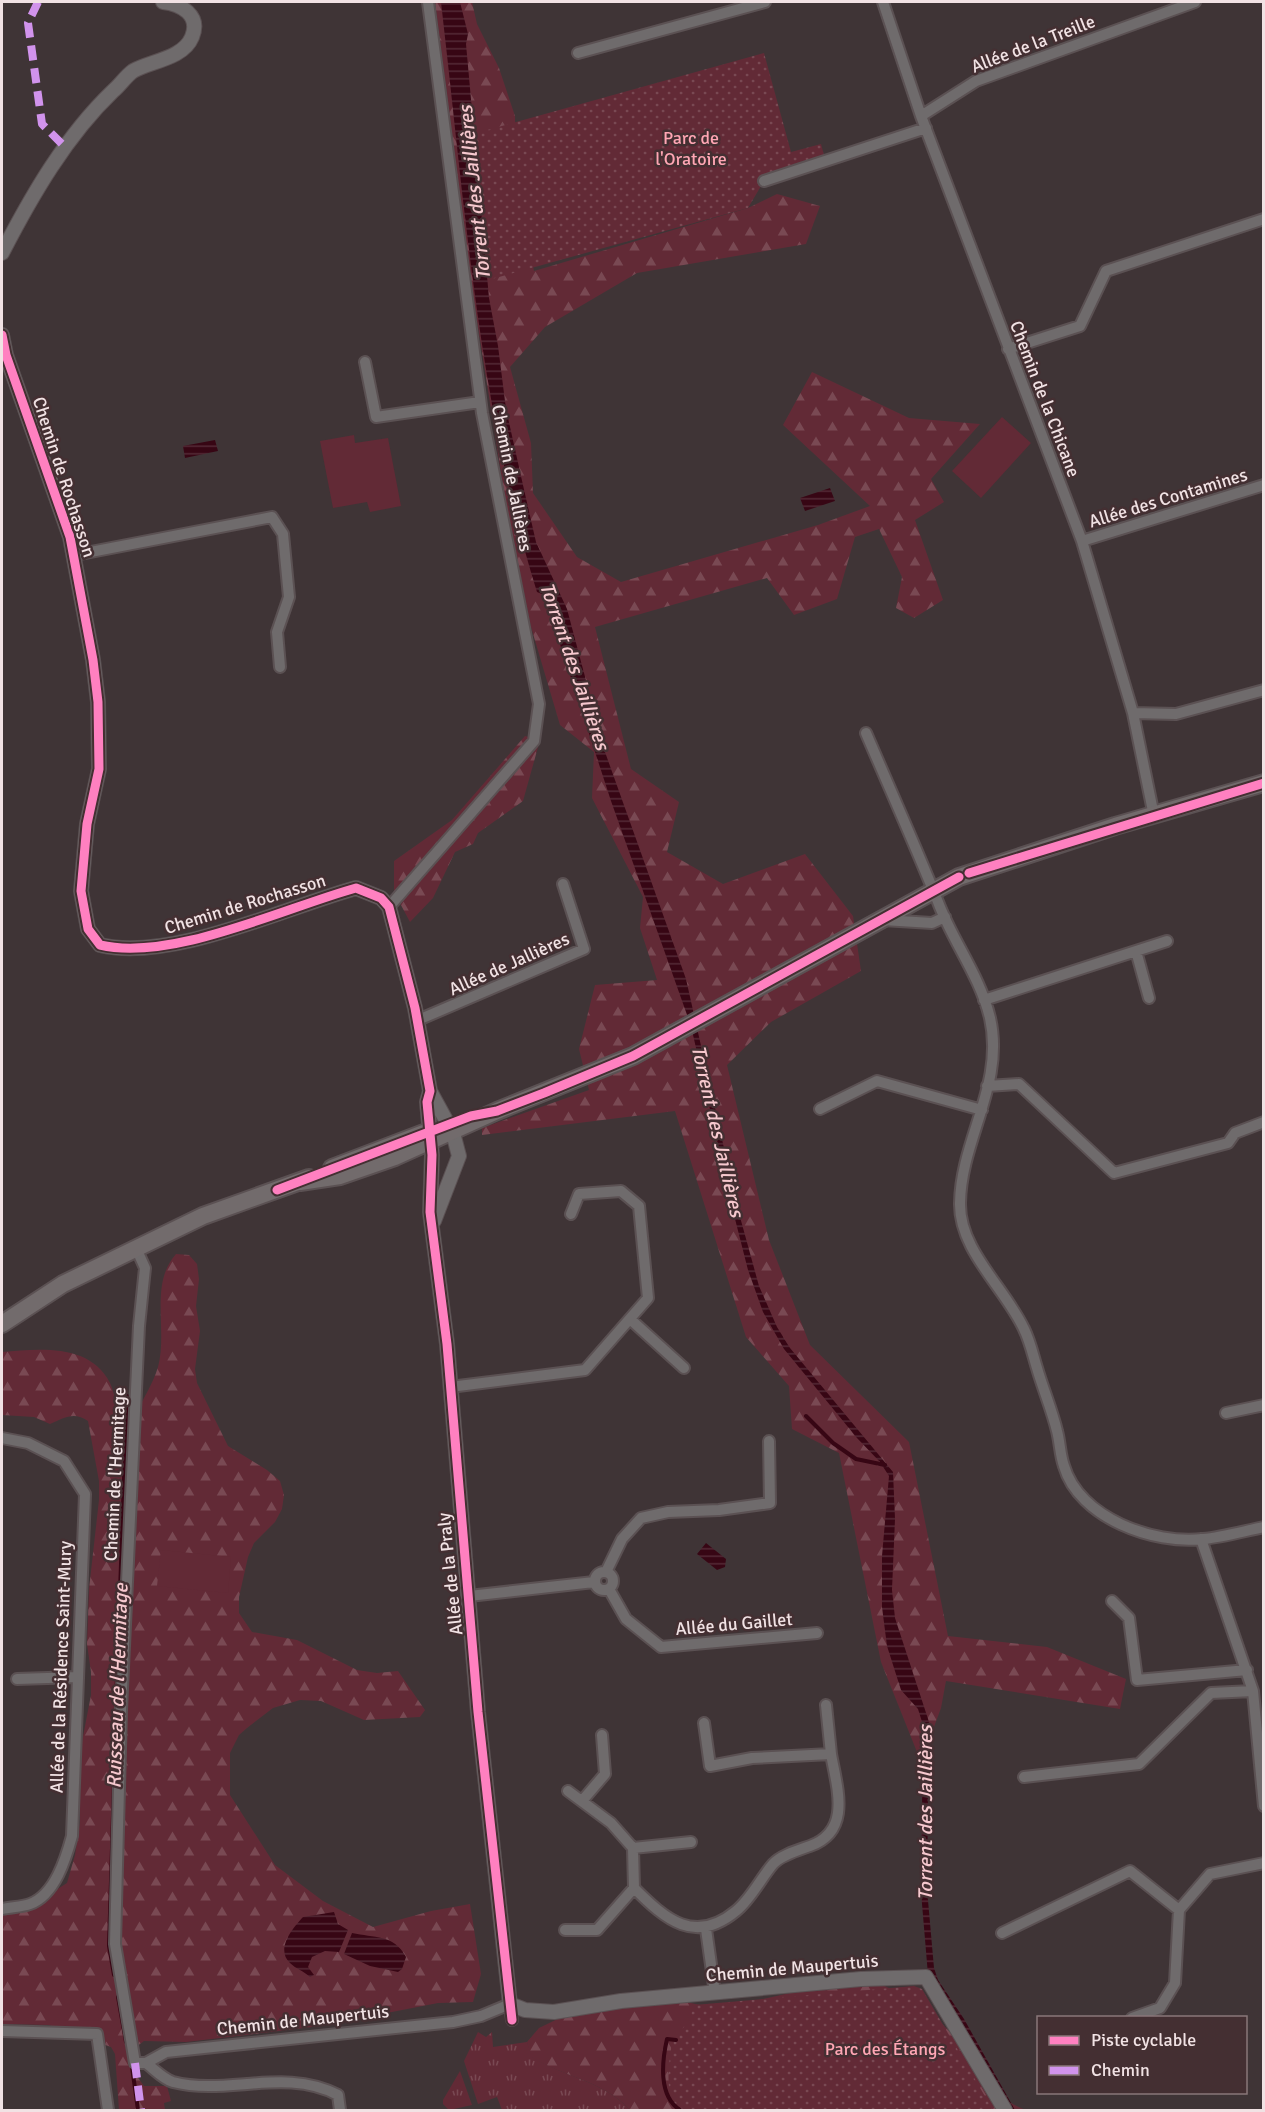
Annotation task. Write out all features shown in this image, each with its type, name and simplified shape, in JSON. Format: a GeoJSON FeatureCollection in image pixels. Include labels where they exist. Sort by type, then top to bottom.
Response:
{"type":"FeatureCollection","features":[{"type":"Feature","properties":{"kind":"main road"},"geometry":{"type":"LineString","coordinates":[[2,1324],[63,1284],[203,1216],[450,1129],[602,1069],[693,1024],[934,890],[969,873],[1263,783]]}},
{"type":"Feature","properties":{"kind":"street"},"geometry":{"type":"LineString","coordinates":[[2,253],[21,214],[65,147],[100,103],[134,71],[168,57],[192,39],[194,26],[190,14],[183,6],[163,2]]}},
{"type":"Feature","properties":{"kind":"street","name":"Chemin de Jallières"},"geometry":{"type":"LineString","coordinates":[[389,907],[534,741],[539,704],[480,402],[428,2]]}},
{"type":"Feature","properties":{"kind":"street"},"geometry":{"type":"LineString","coordinates":[[578,53],[765,2]]}},
{"type":"Feature","properties":{"kind":"street","name":"Chemin de la Chicane"},"geometry":{"type":"LineString","coordinates":[[883,2],[921,116],[1082,541],[1133,713],[1155,816]]}},
{"type":"Feature","properties":{"kind":"street","name":"Allée de la Treille"},"geometry":{"type":"LineString","coordinates":[[921,116],[976,81],[1195,2]]}},
{"type":"Feature","properties":{"kind":"street"},"geometry":{"type":"LineString","coordinates":[[764,181],[926,128]]}},
{"type":"Feature","properties":{"kind":"street"},"geometry":{"type":"LineString","coordinates":[[1008,349],[1080,326],[1106,271],[1263,219]]}},
{"type":"Feature","properties":{"kind":"street","name":"Chemin de Rochasson"},"geometry":{"type":"LineString","coordinates":[[2,335],[6,355],[75,555],[94,670],[99,724],[99,769],[87,824],[81,891],[88,929],[100,945],[121,950],[159,947],[211,935],[356,888],[381,898],[389,907]]}},
{"type":"Feature","properties":{"kind":"street"},"geometry":{"type":"LineString","coordinates":[[365,362],[375,417],[480,402]]}},
{"type":"Feature","properties":{"kind":"street","name":"Allée des Contamines"},"geometry":{"type":"LineString","coordinates":[[1082,541],[1263,485]]}},
{"type":"Feature","properties":{"kind":"street"},"geometry":{"type":"LineString","coordinates":[[75,555],[272,517],[283,534],[289,597],[277,632],[280,667]]}},
{"type":"Feature","properties":{"kind":"street"},"geometry":{"type":"LineString","coordinates":[[1133,713],[1176,714],[1263,690]]}},
{"type":"Feature","properties":{"kind":"street"},"geometry":{"type":"LineString","coordinates":[[866,733],[945,917],[984,1000],[994,1044],[994,1064],[960,1203],[963,1225],[971,1246],[1009,1300],[1026,1331],[1057,1428],[1064,1468],[1083,1497],[1110,1521],[1155,1536],[1201,1539],[1263,1527]]}},
{"type":"Feature","properties":{"kind":"street","name":"Allée de Jallières"},"geometry":{"type":"LineString","coordinates":[[418,1020],[584,949],[563,884]]}},
{"type":"Feature","properties":{"kind":"street"},"geometry":{"type":"LineString","coordinates":[[389,907],[401,944],[418,1020],[430,1091],[450,1129]]}},
{"type":"Feature","properties":{"kind":"street"},"geometry":{"type":"LineString","coordinates":[[880,920],[932,923],[945,917]]}},
{"type":"Feature","properties":{"kind":"street"},"geometry":{"type":"LineString","coordinates":[[984,1000],[1167,941]]}},
{"type":"Feature","properties":{"kind":"street"},"geometry":{"type":"LineString","coordinates":[[1136,951],[1149,998]]}},
{"type":"Feature","properties":{"kind":"street"},"geometry":{"type":"LineString","coordinates":[[820,1109],[877,1081],[982,1110]]}},
{"type":"Feature","properties":{"kind":"street"},"geometry":{"type":"LineString","coordinates":[[987,1086],[1019,1084],[1113,1173],[1228,1143],[1235,1133],[1263,1122]]}},
{"type":"Feature","properties":{"kind":"street"},"geometry":{"type":"LineString","coordinates":[[430,1091],[427,1102],[431,1136]]}},
{"type":"Feature","properties":{"kind":"street","name":"Allée de la Praly"},"geometry":{"type":"LineString","coordinates":[[433,1226],[459,1156],[450,1129]]}},
{"type":"Feature","properties":{"kind":"street","name":"Allée de la Praly"},"geometry":{"type":"LineString","coordinates":[[431,1136],[429,1196],[450,1387],[478,1712],[510,2004]]}},
{"type":"Feature","properties":{"kind":"street"},"geometry":{"type":"LineString","coordinates":[[431,1176],[443,1181],[450,1177]]}},
{"type":"Feature","properties":{"kind":"street"},"geometry":{"type":"LineString","coordinates":[[450,1387],[585,1370],[648,1299],[639,1206],[621,1191],[579,1194],[571,1214]]}},
{"type":"Feature","properties":{"kind":"street","name":"Chemin de l'Hermitage"},"geometry":{"type":"LineString","coordinates":[[136,1248],[145,1268],[139,1326],[121,1710],[116,1944],[140,2063]]}},
{"type":"Feature","properties":{"kind":"street"},"geometry":{"type":"LineString","coordinates":[[630,1319],[684,1368]]}},
{"type":"Feature","properties":{"kind":"street"},"geometry":{"type":"LineString","coordinates":[[1226,1413],[1263,1405]]}},
{"type":"Feature","properties":{"kind":"street","name":"Allée de la Résidence Saint-Mury"},"geometry":{"type":"LineString","coordinates":[[2,1438],[28,1443],[64,1461],[85,1494],[72,1836],[65,1861],[49,1889],[32,1904],[2,1909]]}},
{"type":"Feature","properties":{"kind":"street"},"geometry":{"type":"LineString","coordinates":[[594,1582],[597,1574],[606,1572],[622,1539],[640,1518],[668,1512],[719,1510],[770,1503],[769,1441]]}},
{"type":"Feature","properties":{"kind":"street"},"geometry":{"type":"LineString","coordinates":[[1201,1539],[1253,1691],[1263,1806]]}},
{"type":"Feature","properties":{"kind":"street","name":"Allée du Gaillet"},"geometry":{"type":"LineString","coordinates":[[606,1572],[613,1581],[609,1589],[626,1619],[661,1647],[817,1632]]}},
{"type":"Feature","properties":{"kind":"street"},"geometry":{"type":"LineString","coordinates":[[469,1596],[594,1582]]}},
{"type":"Feature","properties":{"kind":"street"},"geometry":{"type":"LineString","coordinates":[[594,1582],[600,1590],[609,1589]]}},
{"type":"Feature","properties":{"kind":"street"},"geometry":{"type":"LineString","coordinates":[[1112,1601],[1130,1618],[1137,1680],[1247,1670]]}},
{"type":"Feature","properties":{"kind":"street"},"geometry":{"type":"LineString","coordinates":[[17,1679],[78,1677]]}},
{"type":"Feature","properties":{"kind":"street"},"geometry":{"type":"LineString","coordinates":[[1024,1776],[1139,1764],[1210,1693],[1253,1691]]}},
{"type":"Feature","properties":{"kind":"street"},"geometry":{"type":"LineString","coordinates":[[634,1888],[656,1909],[688,1928],[706,1929],[737,1911],[775,1862],[824,1841],[836,1825],[840,1803],[831,1754],[826,1705]]}},
{"type":"Feature","properties":{"kind":"street"},"geometry":{"type":"LineString","coordinates":[[704,1723],[710,1766],[752,1758],[831,1754]]}},
{"type":"Feature","properties":{"kind":"street"},"geometry":{"type":"LineString","coordinates":[[582,1801],[605,1774],[602,1735]]}},
{"type":"Feature","properties":{"kind":"street"},"geometry":{"type":"LineString","coordinates":[[565,1930],[597,1930],[634,1888],[633,1848],[611,1823],[568,1791]]}},
{"type":"Feature","properties":{"kind":"street"},"geometry":{"type":"LineString","coordinates":[[633,1848],[691,1842]]}},
{"type":"Feature","properties":{"kind":"street"},"geometry":{"type":"LineString","coordinates":[[1138,2016],[1160,2008],[1175,1983],[1179,1910],[1210,1874],[1263,1863]]}},
{"type":"Feature","properties":{"kind":"street"},"geometry":{"type":"LineString","coordinates":[[1002,1932],[1130,1871],[1179,1910]]}},
{"type":"Feature","properties":{"kind":"street"},"geometry":{"type":"LineString","coordinates":[[706,1929],[715,1993]]}},
{"type":"Feature","properties":{"kind":"street","name":"Chemin de Maupertuis"},"geometry":{"type":"LineString","coordinates":[[140,2063],[166,2052],[453,2022],[481,2016],[510,2004],[525,2010],[554,2012],[621,2001],[861,1979],[926,1977],[1005,2110]]}},
{"type":"Feature","properties":{"kind":"street"},"geometry":{"type":"LineString","coordinates":[[510,2004],[512,2020]]}},
{"type":"Feature","properties":{"kind":"street"},"geometry":{"type":"LineString","coordinates":[[2,2031],[97,2034],[108,2110]]}},
{"type":"Feature","properties":{"kind":"street"},"geometry":{"type":"LineString","coordinates":[[140,2063],[170,2081],[204,2086],[273,2081],[320,2085],[338,2095],[340,2110]]}},
{"type":"Feature","properties":{"kind":"green space"},"geometry":{"type":"Polygon","coordinates":[[[435,2],[472,2],[477,24],[499,68],[515,116],[516,183],[534,271],[748,208],[777,194],[820,206],[806,244],[637,273],[545,327],[510,367],[531,443],[533,493],[577,557],[621,582],[818,525],[870,506],[783,425],[812,372],[909,418],[980,424],[931,479],[944,502],[915,520],[943,600],[914,618],[896,608],[902,577],[879,529],[855,537],[837,599],[794,615],[767,578],[595,627],[631,769],[679,802],[667,852],[723,884],[805,854],[853,916],[861,971],[771,1022],[727,1065],[769,1240],[810,1345],[909,1442],[948,1636],[1047,1647],[1126,1679],[1120,1709],[946,1681],[941,1708],[921,1762],[881,1662],[839,1453],[792,1429],[789,1386],[746,1337],[675,1111],[482,1135],[482,1128],[589,1090],[579,1049],[595,985],[657,980],[640,928],[643,897],[592,798],[594,752],[560,725],[531,627],[506,504],[472,289],[435,2]]]}},
{"type":"Feature","properties":{"kind":"green space","name":"Parc de l'Oratoire"},"geometry":{"type":"Polygon","coordinates":[[[764,53],[791,152],[821,144],[824,155],[794,164],[795,170],[764,181],[748,208],[488,280],[473,134],[764,53]]]}},
{"type":"Feature","properties":{"kind":"green space"},"geometry":{"type":"Polygon","coordinates":[[[1002,417],[1031,443],[981,498],[952,471],[1002,417]]]}},
{"type":"Feature","properties":{"kind":"green space"},"geometry":{"type":"Polygon","coordinates":[[[354,435],[355,443],[388,438],[401,506],[370,512],[367,502],[333,508],[320,441],[354,435]]]}},
{"type":"Feature","properties":{"kind":"green space"},"geometry":{"type":"Polygon","coordinates":[[[525,736],[540,740],[523,801],[478,833],[473,844],[455,852],[433,898],[410,922],[394,892],[394,861],[452,820],[525,736]]]}},
{"type":"Feature","properties":{"kind":"green space"},"geometry":{"type":"Polygon","coordinates":[[[176,1254],[189,1255],[197,1264],[199,1279],[196,1306],[200,1331],[195,1369],[197,1383],[228,1446],[267,1470],[280,1481],[284,1495],[282,1509],[275,1522],[254,1543],[248,1557],[239,1597],[239,1613],[252,1632],[297,1640],[357,1670],[377,1673],[398,1671],[425,1710],[420,1717],[364,1720],[321,1701],[300,1700],[273,1708],[239,1735],[230,1753],[230,1795],[275,1865],[323,1901],[373,1927],[431,1911],[470,1904],[481,1974],[473,2002],[438,2003],[320,2026],[186,2042],[144,2041],[136,2047],[136,2075],[144,2086],[167,2086],[171,2101],[164,2103],[165,2110],[119,2110],[115,2054],[111,2047],[49,2025],[2,2024],[2,1913],[45,1897],[67,1883],[75,1855],[80,1822],[80,1752],[91,1695],[87,1644],[89,1589],[99,1481],[88,1421],[74,1416],[50,1424],[34,1417],[2,1415],[2,1352],[62,1351],[90,1361],[101,1370],[110,1383],[124,1421],[134,1418],[158,1367],[161,1353],[163,1279],[176,1254]]]}},
{"type":"Feature","properties":{"kind":"green space"},"geometry":{"type":"Polygon","coordinates":[[[161,1550],[231,1557],[228,1593],[157,1586],[161,1550]]]}},
{"type":"Feature","properties":{"kind":"green space","name":"Parc des Étangs"},"geometry":{"type":"Polygon","coordinates":[[[875,1982],[911,2000],[935,2017],[1000,2095],[1026,2110],[630,2110],[608,2092],[531,2057],[527,2042],[539,2028],[572,2012],[632,2003],[686,2002],[705,2006],[741,2004],[817,1987],[875,1982]]]}},
{"type":"Feature","properties":{"kind":"green space","name":"Parc des Étangs"},"geometry":{"type":"Polygon","coordinates":[[[914,1986],[922,1989],[993,2110],[676,2110],[669,2083],[673,2036],[688,2024],[694,2005],[914,1986]]]}},
{"type":"Feature","properties":{"kind":"green space"},"geometry":{"type":"Polygon","coordinates":[[[478,2032],[486,2037],[492,2032],[493,2047],[527,2042],[532,2057],[608,2092],[630,2110],[502,2110],[497,2097],[478,2104],[464,2061],[478,2032]]]}},
{"type":"Feature","properties":{"kind":"green space"},"geometry":{"type":"Polygon","coordinates":[[[460,2071],[472,2105],[449,2110],[443,2104],[443,2100],[460,2071]]]}},
{"type":"Feature","properties":{"kind":"water","name":"Torrent des Jaillières"},"geometry":{"type":"Polygon","coordinates":[[[441,2],[460,2],[468,34],[466,44],[489,298],[506,409],[536,542],[567,609],[605,752],[686,979],[737,1206],[759,1286],[777,1327],[790,1348],[893,1472],[895,1519],[892,1590],[895,1618],[929,1722],[927,1889],[934,1968],[938,1980],[964,2019],[1015,2110],[1011,2110],[928,1975],[921,1892],[923,1725],[918,1709],[901,1690],[887,1646],[882,1607],[882,1556],[889,1476],[880,1462],[857,1438],[784,1349],[763,1312],[748,1270],[734,1215],[691,1026],[611,801],[544,595],[537,592],[517,520],[500,448],[476,300],[441,2]]]}},
{"type":"Feature","properties":{"kind":"water"},"geometry":{"type":"Polygon","coordinates":[[[215,440],[218,451],[185,458],[183,446],[215,440]]]}},
{"type":"Feature","properties":{"kind":"water"},"geometry":{"type":"Polygon","coordinates":[[[830,488],[835,501],[805,511],[800,498],[830,488]]]}},
{"type":"Feature","properties":{"kind":"water"},"geometry":{"type":"Polygon","coordinates":[[[706,1543],[726,1559],[725,1567],[717,1570],[697,1554],[706,1543]]]}},
{"type":"Feature","properties":{"kind":"water"},"geometry":{"type":"Polygon","coordinates":[[[334,1912],[338,1924],[348,1930],[339,1952],[325,1951],[312,1957],[308,1967],[314,1975],[310,1977],[292,1965],[286,1957],[284,1951],[287,1939],[303,1917],[334,1912]]]}},
{"type":"Feature","properties":{"kind":"water"},"geometry":{"type":"Polygon","coordinates":[[[352,1933],[383,1938],[396,1944],[406,1957],[402,1969],[398,1972],[370,1966],[344,1954],[352,1933]]]}},
{"type":"Feature","properties":{"kind":"waterway","name":"Ruisseau de l'Hermitage"},"geometry":{"type":"LineString","coordinates":[[116,1704],[127,1396]]}},
{"type":"Feature","properties":{"kind":"waterway"},"geometry":{"type":"LineString","coordinates":[[806,1416],[833,1443],[856,1459],[885,1465]]}},
{"type":"Feature","properties":{"kind":"waterway","name":"Ruisseau de l'Hermitage"},"geometry":{"type":"LineString","coordinates":[[114,1975],[109,1946],[116,1718]]}},
{"type":"Feature","properties":{"kind":"waterway","name":"Ruisseau de l'Hermitage"},"geometry":{"type":"LineString","coordinates":[[118,1997],[126,2042]]}},
{"type":"Feature","properties":{"kind":"waterway"},"geometry":{"type":"LineString","coordinates":[[676,2040],[667,2039],[663,2077],[668,2096],[680,2110]]}},
{"type":"Feature","properties":{"kind":"waterway","name":"Ruisseau de l'Hermitage"},"geometry":{"type":"LineString","coordinates":[[132,2067],[138,2110]]}},
{"type":"Feature","properties":{"kind":"marked path"},"geometry":{"type":"LineString","coordinates":[[38,2],[28,23],[42,124],[65,147]]}},
{"type":"Feature","properties":{"kind":"marked path"},"geometry":{"type":"LineString","coordinates":[[135,2063],[141,2110]]}},
{"type":"Feature","properties":{"kind":"cycle path"},"geometry":{"type":"LineString","coordinates":[[2,335],[6,355],[70,537],[93,660],[98,702],[99,769],[87,824],[81,891],[88,929],[100,945],[128,948],[160,946],[228,930],[356,888],[381,898],[389,907],[415,1008],[430,1091],[427,1102],[432,1155],[430,1212],[447,1344],[478,1712],[512,2020]]}},
{"type":"Feature","properties":{"kind":"cycle path"},"geometry":{"type":"LineString","coordinates":[[969,873],[1264,783]]}},
{"type":"Feature","properties":{"kind":"cycle path"},"geometry":{"type":"LineString","coordinates":[[277,1190],[471,1116],[497,1111],[633,1056],[959,877]]}}]}
